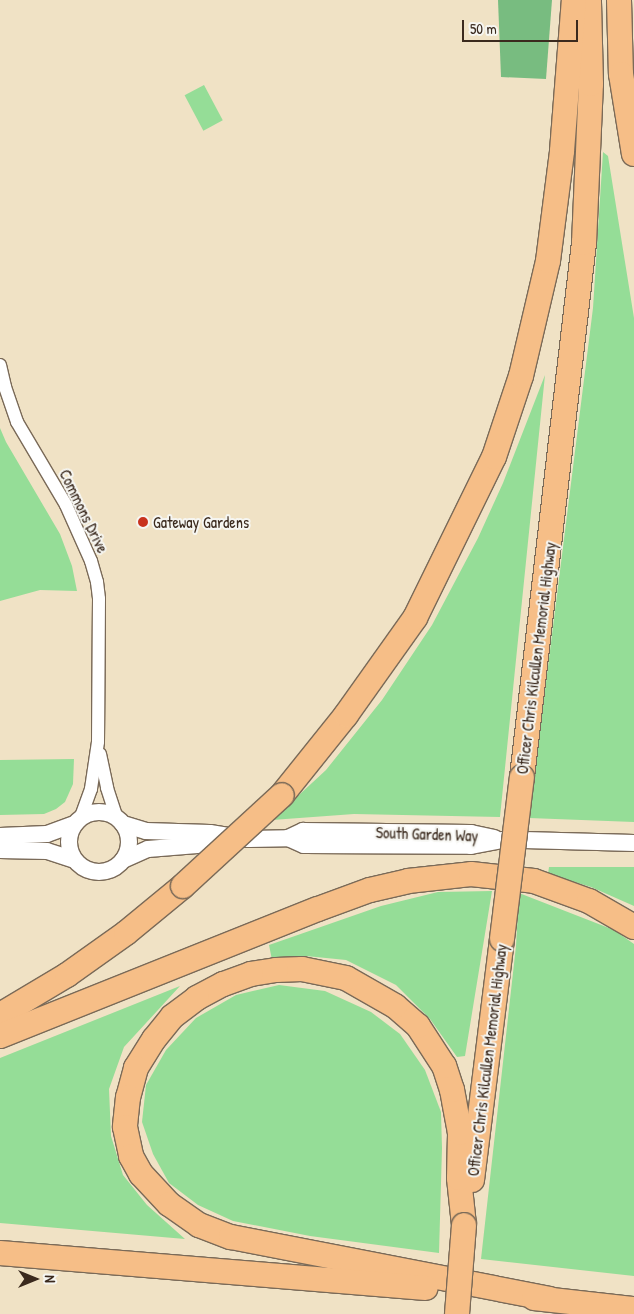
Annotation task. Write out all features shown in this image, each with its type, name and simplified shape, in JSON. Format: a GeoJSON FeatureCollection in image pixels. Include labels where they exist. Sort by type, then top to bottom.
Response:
{"type":"FeatureCollection","features":[{"type":"Feature","properties":{"kind":"highway"},"geometry":{"type":"LineString","coordinates":[[0,1015],[67,975],[126,933],[183,886],[282,795],[346,715],[415,618],[494,457],[521,376],[548,261],[562,151],[574,0]]}},
{"type":"Feature","properties":{"kind":"highway","name":"Officer Chris Kilcullen Memorial Highway"},"geometry":{"type":"LineString","coordinates":[[457,1314],[464,1225],[473,1177],[522,777],[584,243],[591,84],[589,0]]}},
{"type":"Feature","properties":{"kind":"highway"},"geometry":{"type":"LineString","coordinates":[[619,0],[622,74],[634,154]]}},
{"type":"Feature","properties":{"kind":"highway"},"geometry":{"type":"LineString","coordinates":[[0,1036],[318,909],[362,893],[408,881],[471,874],[534,881],[588,901],[634,926]]}},
{"type":"Feature","properties":{"kind":"highway"},"geometry":{"type":"LineString","coordinates":[[464,1225],[459,1178],[460,1133],[452,1090],[444,1066],[418,1026],[395,1006],[346,978],[302,969],[276,970],[251,974],[223,984],[198,998],[172,1017],[154,1039],[136,1068],[128,1097],[125,1126],[131,1156],[141,1174],[169,1204],[198,1225],[231,1236],[550,1299]]}},
{"type":"Feature","properties":{"kind":"highway"},"geometry":{"type":"LineString","coordinates":[[0,1252],[550,1299],[634,1309]]}},
{"type":"Feature","properties":{"kind":"street","name":"Commons Drive"},"geometry":{"type":"LineString","coordinates":[[0,365],[4,387],[18,422],[66,505],[91,560],[99,599],[98,742],[91,789],[77,821]]}},
{"type":"Feature","properties":{"kind":"street","name":"Commons Drive"},"geometry":{"type":"LineString","coordinates":[[98,742],[107,788],[120,821]]}},
{"type":"Feature","properties":{"kind":"street","name":"South Garden Way"},"geometry":{"type":"LineString","coordinates":[[0,836],[47,834],[99,812],[146,831],[210,833],[249,839],[288,838],[303,832],[462,832],[501,840],[471,846],[304,845],[288,838]]}},
{"type":"Feature","properties":{"kind":"street"},"geometry":{"type":"LineString","coordinates":[[77,821],[68,842],[74,860],[80,867],[98,873],[116,867],[123,860],[148,849],[249,839]]}},
{"type":"Feature","properties":{"kind":"street"},"geometry":{"type":"LineString","coordinates":[[120,821],[129,842],[123,860]]}},
{"type":"Feature","properties":{"kind":"street"},"geometry":{"type":"LineString","coordinates":[[524,840],[634,842]]}},
{"type":"Feature","properties":{"kind":"street"},"geometry":{"type":"LineString","coordinates":[[0,850],[47,851],[74,860]]}},
{"type":"Feature","properties":{"kind":"green space"},"geometry":{"type":"Polygon","coordinates":[[[498,0],[552,0],[546,79],[501,77],[498,0]]]}},
{"type":"Feature","properties":{"kind":"green space"},"geometry":{"type":"Polygon","coordinates":[[[204,85],[223,120],[203,131],[185,95],[204,85]]]}},
{"type":"Feature","properties":{"kind":"green space"},"geometry":{"type":"Polygon","coordinates":[[[603,152],[608,156],[634,318],[634,822],[529,818],[593,308],[603,152]]]}},
{"type":"Feature","properties":{"kind":"green space"},"geometry":{"type":"Polygon","coordinates":[[[545,375],[500,817],[354,814],[272,820],[326,770],[382,700],[432,625],[478,538],[503,483],[545,375]]]}},
{"type":"Feature","properties":{"kind":"green space"},"geometry":{"type":"Polygon","coordinates":[[[0,428],[6,442],[60,534],[72,566],[77,591],[40,590],[0,601],[0,428]]]}},
{"type":"Feature","properties":{"kind":"green space"},"geometry":{"type":"Polygon","coordinates":[[[74,759],[73,784],[65,802],[56,809],[44,814],[0,815],[0,760],[74,759]]]}},
{"type":"Feature","properties":{"kind":"green space"},"geometry":{"type":"Polygon","coordinates":[[[549,867],[634,867],[634,906],[591,887],[548,874],[549,867]]]}},
{"type":"Feature","properties":{"kind":"green space"},"geometry":{"type":"Polygon","coordinates":[[[492,891],[465,1056],[457,1057],[430,1019],[396,985],[346,960],[306,956],[272,960],[269,945],[381,906],[438,892],[492,891]]]}},
{"type":"Feature","properties":{"kind":"green space"},"geometry":{"type":"Polygon","coordinates":[[[519,893],[614,930],[634,944],[634,1276],[481,1259],[516,946],[519,893]]]}},
{"type":"Feature","properties":{"kind":"green space"},"geometry":{"type":"Polygon","coordinates":[[[279,985],[325,991],[371,1012],[400,1034],[425,1070],[441,1112],[442,1148],[439,1253],[310,1236],[233,1221],[198,1205],[169,1183],[153,1154],[142,1122],[146,1085],[166,1050],[196,1018],[236,995],[279,985]]]}},
{"type":"Feature","properties":{"kind":"green space"},"geometry":{"type":"Polygon","coordinates":[[[180,986],[124,1047],[109,1089],[111,1136],[123,1175],[147,1205],[185,1239],[0,1223],[0,1058],[180,986]]]}},
{"type":"Feature","properties":{"kind":"place","name":"Gateway Gardens"},"geometry":{"type":"Point","coordinates":[143,522]}}]}
